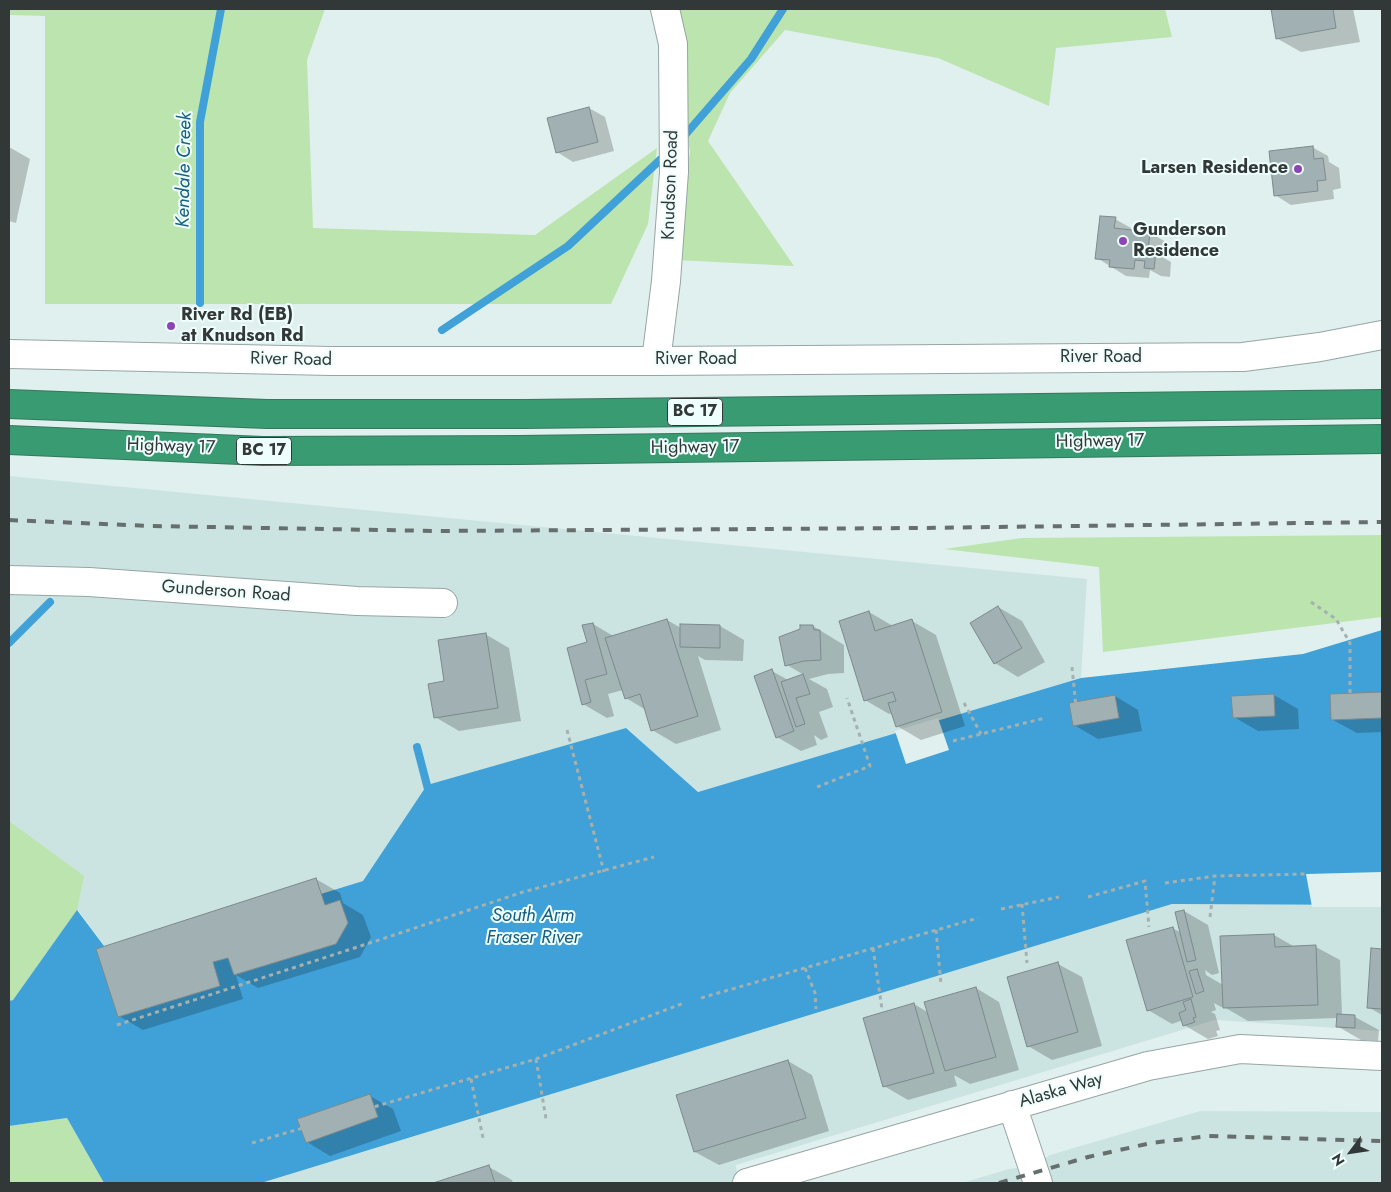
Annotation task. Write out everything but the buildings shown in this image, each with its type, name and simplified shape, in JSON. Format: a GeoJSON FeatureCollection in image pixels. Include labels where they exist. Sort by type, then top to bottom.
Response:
{"type":"FeatureCollection","features":[{"type":"Feature","properties":{"kind":"highway","name":"Highway 17"},"geometry":{"type":"LineString","coordinates":[[9,404],[267,414],[525,414],[1382,404]]}},
{"type":"Feature","properties":{"kind":"highway","name":"Highway 17"},"geometry":{"type":"LineString","coordinates":[[9,440],[273,451],[509,450],[1382,439]]}},
{"type":"Feature","properties":{"kind":"street","name":"Knudson Road"},"geometry":{"type":"LineString","coordinates":[[656,361],[666,282],[674,172],[673,44],[665,9]]}},
{"type":"Feature","properties":{"kind":"street","name":"River Road"},"geometry":{"type":"LineString","coordinates":[[9,354],[331,361],[1243,357],[1320,347],[1382,335]]}},
{"type":"Feature","properties":{"kind":"street","name":"Gunderson Road"},"geometry":{"type":"LineString","coordinates":[[9,580],[89,582],[357,601],[443,603]]}},
{"type":"Feature","properties":{"kind":"street","name":"Alaska Way"},"geometry":{"type":"LineString","coordinates":[[747,1183],[1148,1066],[1240,1049],[1382,1056]]}},
{"type":"Feature","properties":{"kind":"street"},"geometry":{"type":"LineString","coordinates":[[1012,1105],[1038,1183]]}},
{"type":"Feature","properties":{"kind":"path"},"geometry":{"type":"LineString","coordinates":[[1311,602],[1336,619],[1350,643],[1350,694]]}},
{"type":"Feature","properties":{"kind":"path"},"geometry":{"type":"LineString","coordinates":[[1072,667],[1076,707]]}},
{"type":"Feature","properties":{"kind":"path"},"geometry":{"type":"LineString","coordinates":[[817,787],[870,766],[847,698]]}},
{"type":"Feature","properties":{"kind":"path"},"geometry":{"type":"LineString","coordinates":[[964,703],[981,734]]}},
{"type":"Feature","properties":{"kind":"path"},"geometry":{"type":"LineString","coordinates":[[952,741],[1045,718]]}},
{"type":"Feature","properties":{"kind":"path"},"geometry":{"type":"LineString","coordinates":[[567,730],[604,872]]}},
{"type":"Feature","properties":{"kind":"path"},"geometry":{"type":"LineString","coordinates":[[117,1025],[522,892],[654,857]]}},
{"type":"Feature","properties":{"kind":"path"},"geometry":{"type":"LineString","coordinates":[[1164,883],[1215,876],[1306,874]]}},
{"type":"Feature","properties":{"kind":"path"},"geometry":{"type":"LineString","coordinates":[[1210,918],[1215,876]]}},
{"type":"Feature","properties":{"kind":"path"},"geometry":{"type":"LineString","coordinates":[[1088,898],[1145,881],[1149,927]]}},
{"type":"Feature","properties":{"kind":"path"},"geometry":{"type":"LineString","coordinates":[[1001,909],[1059,897]]}},
{"type":"Feature","properties":{"kind":"path"},"geometry":{"type":"LineString","coordinates":[[1022,904],[1027,963]]}},
{"type":"Feature","properties":{"kind":"path"},"geometry":{"type":"LineString","coordinates":[[701,998],[978,918]]}},
{"type":"Feature","properties":{"kind":"path"},"geometry":{"type":"LineString","coordinates":[[936,930],[941,984]]}},
{"type":"Feature","properties":{"kind":"path"},"geometry":{"type":"LineString","coordinates":[[873,948],[882,1009]]}},
{"type":"Feature","properties":{"kind":"path"},"geometry":{"type":"LineString","coordinates":[[805,968],[816,993],[816,1008]]}},
{"type":"Feature","properties":{"kind":"path"},"geometry":{"type":"LineString","coordinates":[[252,1143],[536,1059],[684,1003]]}},
{"type":"Feature","properties":{"kind":"path"},"geometry":{"type":"LineString","coordinates":[[536,1059],[546,1119]]}},
{"type":"Feature","properties":{"kind":"path"},"geometry":{"type":"LineString","coordinates":[[471,1079],[483,1138]]}},
{"type":"Feature","properties":{"kind":"shaded area"},"geometry":{"type":"Polygon","coordinates":[[[9,476],[1087,579],[1081,678],[698,792],[626,728],[427,785],[363,881],[113,958],[78,910],[13,1000],[9,1001],[9,476]]]}},
{"type":"Feature","properties":{"kind":"shaded area"},"geometry":{"type":"Polygon","coordinates":[[[1172,904],[1382,905],[1382,1031],[1215,1020],[736,1165],[738,1183],[261,1183],[1172,904]]]}},
{"type":"Feature","properties":{"kind":"shaded area"},"geometry":{"type":"Polygon","coordinates":[[[1200,1111],[1382,1112],[1382,1183],[962,1183],[1009,1169],[1032,1166],[1050,1155],[1200,1111]]]}},
{"type":"Feature","properties":{"kind":"green space"},"geometry":{"type":"Polygon","coordinates":[[[9,9],[325,9],[307,60],[313,228],[535,235],[657,148],[648,224],[611,304],[45,304],[45,16],[9,15],[9,9]]]}},
{"type":"Feature","properties":{"kind":"green space"},"geometry":{"type":"Polygon","coordinates":[[[670,9],[1165,9],[1172,37],[1056,48],[1049,106],[938,58],[785,30],[730,93],[708,141],[794,266],[676,260],[690,152],[670,9]]]}},
{"type":"Feature","properties":{"kind":"green space"},"geometry":{"type":"Polygon","coordinates":[[[1382,535],[1382,617],[1103,652],[1099,567],[944,549],[1022,538],[1382,535]]]}},
{"type":"Feature","properties":{"kind":"green space"},"geometry":{"type":"Polygon","coordinates":[[[9,821],[84,876],[77,910],[13,1000],[9,1001],[9,821]]]}},
{"type":"Feature","properties":{"kind":"green space"},"geometry":{"type":"Polygon","coordinates":[[[67,1118],[104,1183],[9,1183],[9,1126],[67,1118]]]}},
{"type":"Feature","properties":{"kind":"water","name":"South Arm Fraser River"},"geometry":{"type":"Polygon","coordinates":[[[1382,630],[1382,905],[1172,904],[261,1183],[104,1183],[67,1118],[9,1126],[9,1001],[13,1000],[77,910],[113,958],[363,881],[427,785],[626,728],[698,792],[1081,678],[1303,654],[1382,630]]]}},
{"type":"Feature","properties":{"kind":"pier"},"geometry":{"type":"Polygon","coordinates":[[[938,718],[949,750],[906,764],[895,731],[938,718]]]}},
{"type":"Feature","properties":{"kind":"pier"},"geometry":{"type":"Polygon","coordinates":[[[1382,872],[1382,907],[1312,907],[1306,874],[1382,872]]]}},
{"type":"Feature","properties":{"kind":"waterway","name":"Kendale Creek"},"geometry":{"type":"LineString","coordinates":[[200,303],[200,122],[221,9]]}},
{"type":"Feature","properties":{"kind":"waterway"},"geometry":{"type":"LineString","coordinates":[[685,135],[751,59],[783,9]]}},
{"type":"Feature","properties":{"kind":"waterway"},"geometry":{"type":"LineString","coordinates":[[442,330],[568,246],[661,159]]}},
{"type":"Feature","properties":{"kind":"waterway","name":"Kendale Creek"},"geometry":{"type":"LineString","coordinates":[[9,643],[50,602]]}},
{"type":"Feature","properties":{"kind":"waterway"},"geometry":{"type":"LineString","coordinates":[[417,747],[429,793]]}},
{"type":"Feature","properties":{"kind":"railway"},"geometry":{"type":"LineString","coordinates":[[9,520],[152,526],[438,531],[919,528],[1382,522]]}},
{"type":"Feature","properties":{"kind":"railway"},"geometry":{"type":"LineString","coordinates":[[999,1183],[1088,1157],[1151,1143],[1209,1136],[1382,1141]]}},
{"type":"Feature","properties":{"kind":"place","name":"Larsen Residence"},"geometry":{"type":"Point","coordinates":[1298,169]}},
{"type":"Feature","properties":{"kind":"place","name":"Gunderson Residence"},"geometry":{"type":"Point","coordinates":[1123,241]}},
{"type":"Feature","properties":{"kind":"place","name":"River Rd (EB) at Knudson Rd"},"geometry":{"type":"Point","coordinates":[171,326]}}]}
